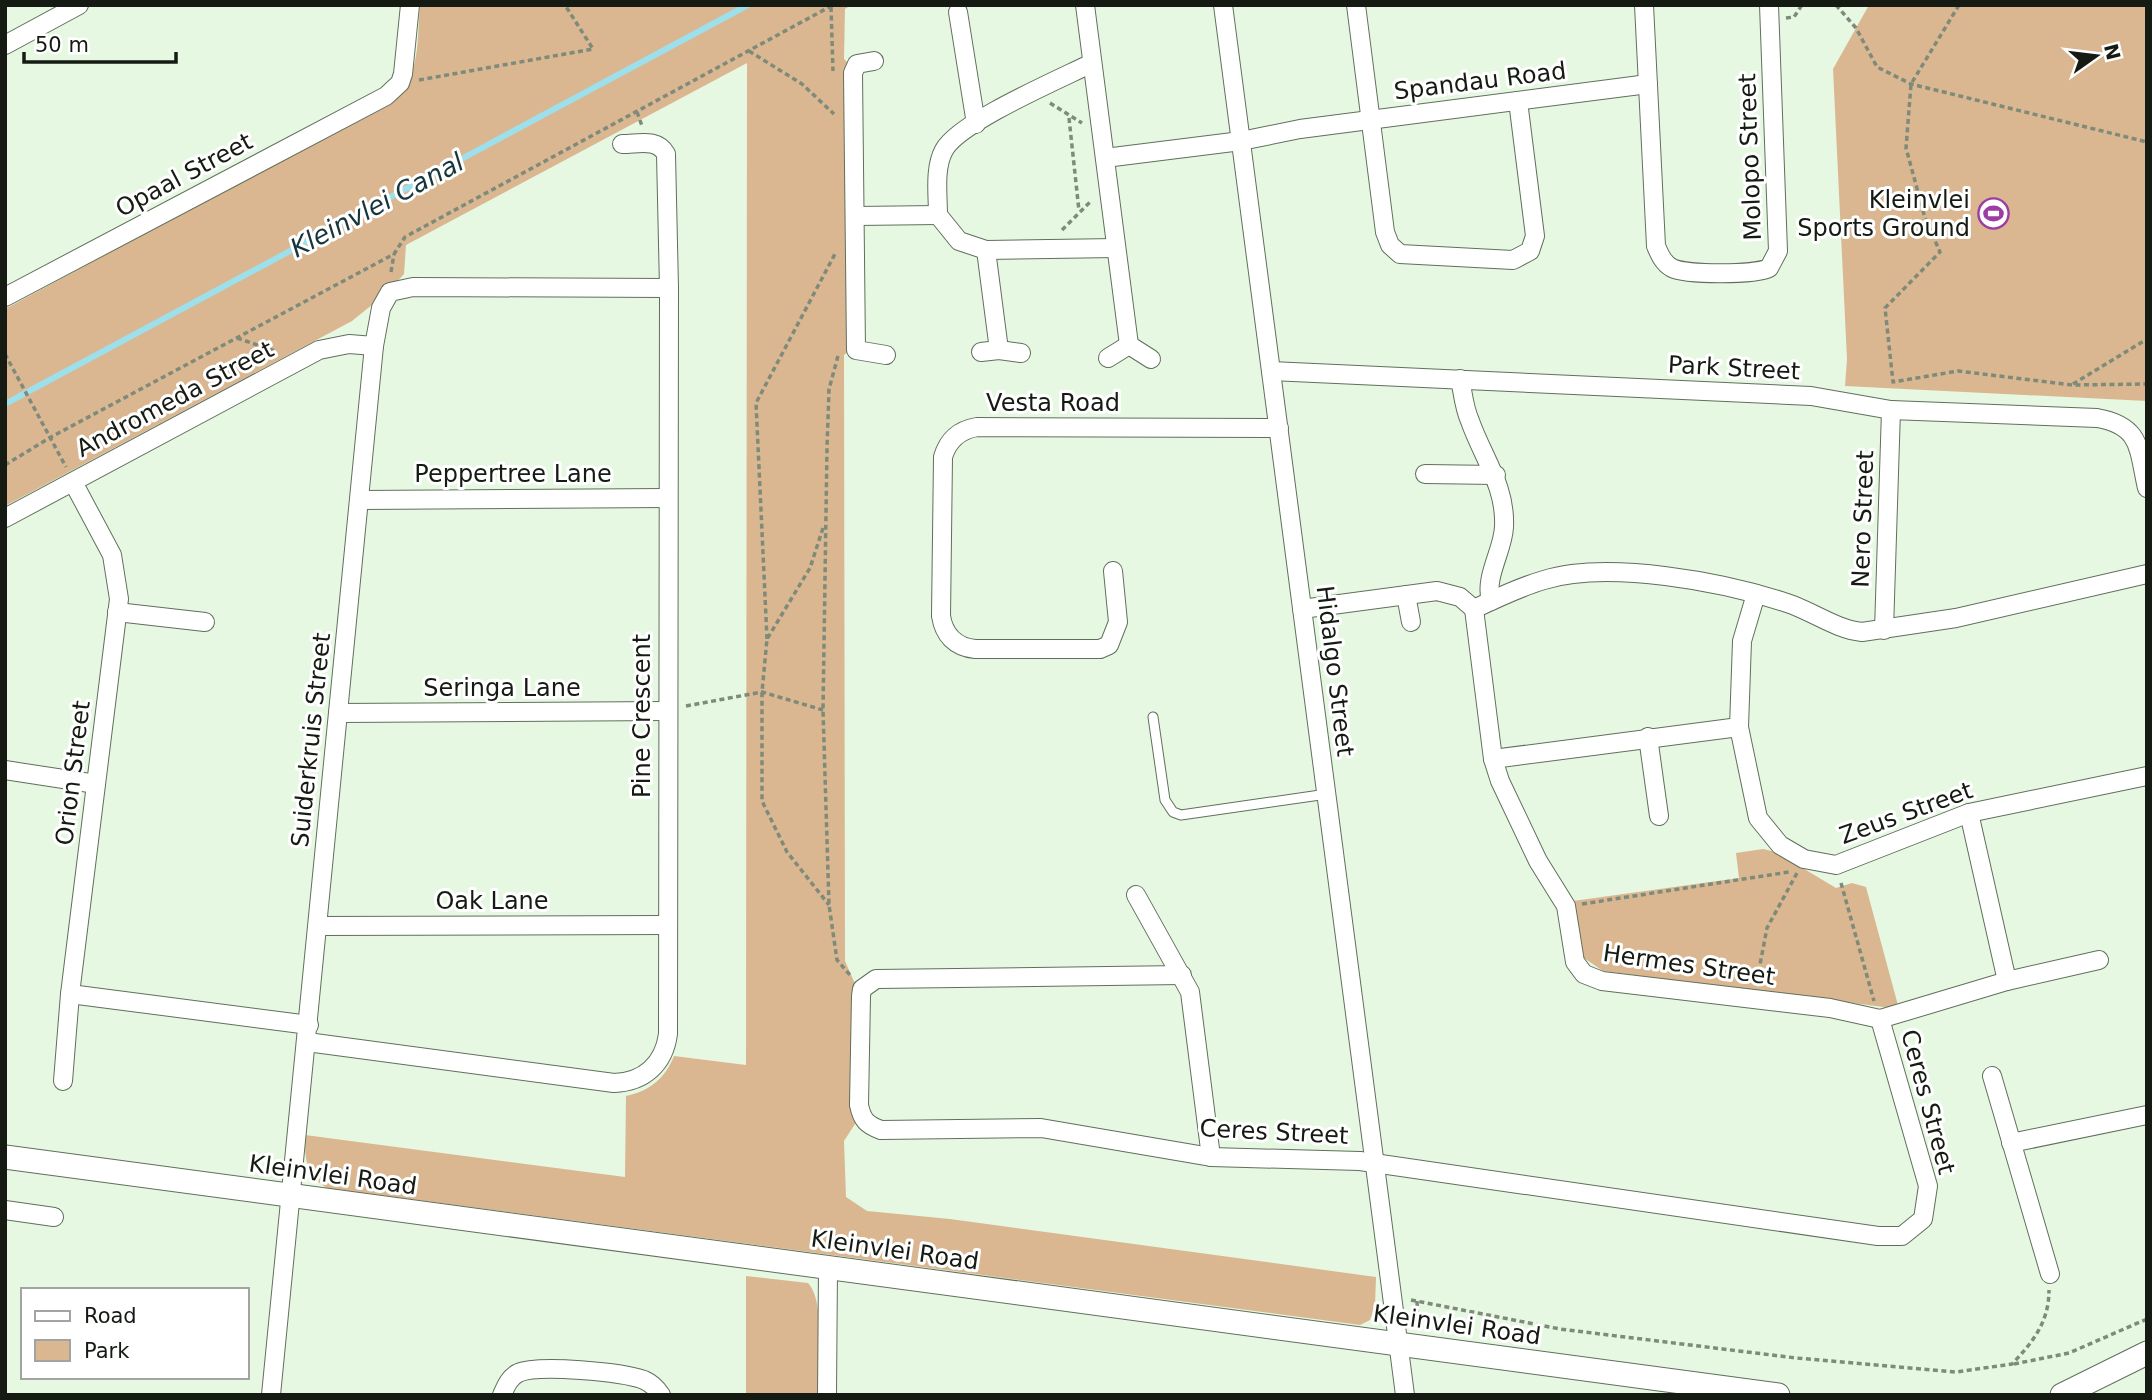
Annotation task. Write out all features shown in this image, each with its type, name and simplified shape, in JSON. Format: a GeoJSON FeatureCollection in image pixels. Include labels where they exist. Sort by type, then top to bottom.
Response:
{"type":"FeatureCollection","features":[{"type":"Feature","properties":{"kind":"street"},"geometry":{"type":"LineString","coordinates":[[5,45],[79,5]]}},
{"type":"Feature","properties":{"kind":"street"},"geometry":{"type":"LineString","coordinates":[[400,83],[410,5]]}},
{"type":"Feature","properties":{"kind":"street"},"geometry":{"type":"LineString","coordinates":[[1084,5],[1129,345],[1151,359]]}},
{"type":"Feature","properties":{"kind":"street","name":"Hidalgo Street"},"geometry":{"type":"LineString","coordinates":[[1223,5],[1405,1395]]}},
{"type":"Feature","properties":{"kind":"street"},"geometry":{"type":"LineString","coordinates":[[1356,5],[1385,232],[1395,250],[1407,256],[1513,260],[1530,251],[1535,236],[1518,101]]}},
{"type":"Feature","properties":{"kind":"street"},"geometry":{"type":"LineString","coordinates":[[1644,5],[1648,84]]}},
{"type":"Feature","properties":{"kind":"street","name":"Molopo Street"},"geometry":{"type":"LineString","coordinates":[[1648,84],[1656,246],[1660,257],[1675,270],[1751,273],[1769,268],[1778,251],[1769,5]]}},
{"type":"Feature","properties":{"kind":"street"},"geometry":{"type":"LineString","coordinates":[[958,12],[976,124]]}},
{"type":"Feature","properties":{"kind":"street"},"geometry":{"type":"LineString","coordinates":[[874,61],[857,64],[853,74],[856,350],[886,355]]}},
{"type":"Feature","properties":{"kind":"street"},"geometry":{"type":"LineString","coordinates":[[1092,63],[1035,91],[959,134],[942,153],[938,215],[959,241],[986,250],[1116,248]]}},
{"type":"Feature","properties":{"kind":"street","name":"Opaal Street"},"geometry":{"type":"LineString","coordinates":[[6,294],[386,96],[400,83]]}},
{"type":"Feature","properties":{"kind":"street","name":"Spandau Road"},"geometry":{"type":"LineString","coordinates":[[1105,158],[1648,84]]}},
{"type":"Feature","properties":{"kind":"street","name":"Pine Crescent"},"geometry":{"type":"LineString","coordinates":[[70,994],[614,1083],[634,1080],[652,1069],[666,1043],[669,288],[666,154],[661,146],[655,143],[622,144]]}},
{"type":"Feature","properties":{"kind":"street"},"geometry":{"type":"LineString","coordinates":[[856,216],[938,215]]}},
{"type":"Feature","properties":{"kind":"street"},"geometry":{"type":"LineString","coordinates":[[986,250],[999,349]]}},
{"type":"Feature","properties":{"kind":"street","name":"Suiderkruis Street"},"geometry":{"type":"LineString","coordinates":[[271,1395],[374,346],[381,308],[390,292],[413,287],[669,288]]}},
{"type":"Feature","properties":{"kind":"street","name":"Andromeda Street"},"geometry":{"type":"LineString","coordinates":[[5,518],[319,350],[349,344],[374,346]]}},
{"type":"Feature","properties":{"kind":"street"},"geometry":{"type":"LineString","coordinates":[[1108,358],[1129,345]]}},
{"type":"Feature","properties":{"kind":"street"},"geometry":{"type":"LineString","coordinates":[[981,352],[999,349],[1021,353]]}},
{"type":"Feature","properties":{"kind":"street","name":"Park Street"},"geometry":{"type":"LineString","coordinates":[[1271,371],[1811,396],[1891,410],[2097,418],[2119,423],[2134,437],[2147,488]]}},
{"type":"Feature","properties":{"kind":"street"},"geometry":{"type":"LineString","coordinates":[[1460,379],[1470,422],[1496,475],[1504,526],[1489,587],[1491,601]]}},
{"type":"Feature","properties":{"kind":"street","name":"Nero Street"},"geometry":{"type":"LineString","coordinates":[[1884,630],[1891,410]]}},
{"type":"Feature","properties":{"kind":"street","name":"Vesta Road"},"geometry":{"type":"LineString","coordinates":[[1113,571],[1118,622],[1109,645],[1100,649],[975,649],[951,639],[941,616],[943,457],[956,435],[977,427],[1279,428]]}},
{"type":"Feature","properties":{"kind":"street"},"geometry":{"type":"LineString","coordinates":[[1425,474],[1496,475]]}},
{"type":"Feature","properties":{"kind":"street","name":"Orion Street"},"geometry":{"type":"LineString","coordinates":[[63,1081],[70,994],[117,612],[118,579],[112,555],[73,482]]}},
{"type":"Feature","properties":{"kind":"street","name":"Peppertree Lane"},"geometry":{"type":"LineString","coordinates":[[360,500],[667,498]]}},
{"type":"Feature","properties":{"kind":"street"},"geometry":{"type":"LineString","coordinates":[[1302,609],[1446,592],[1460,597],[1474,609],[1545,579],[1601,572],[1709,581],[1790,604],[1847,630],[1884,630],[1956,618],[2147,574]]}},
{"type":"Feature","properties":{"kind":"street","name":"Zeus Street"},"geometry":{"type":"LineString","coordinates":[[1756,594],[1742,641],[1739,727],[1755,808],[1764,830],[1780,845],[1804,859],[1836,865],[1969,813],[2147,776]]}},
{"type":"Feature","properties":{"kind":"street"},"geometry":{"type":"LineString","coordinates":[[1406,595],[1411,622]]}},
{"type":"Feature","properties":{"kind":"street","name":"Hermes Street"},"geometry":{"type":"LineString","coordinates":[[1474,609],[1493,760],[1538,861],[1566,906],[1575,962],[1584,974],[1602,981],[1830,1008],[1880,1019]]}},
{"type":"Feature","properties":{"kind":"street"},"geometry":{"type":"LineString","coordinates":[[117,612],[205,622]]}},
{"type":"Feature","properties":{"kind":"street","name":"Seringa Lane"},"geometry":{"type":"LineString","coordinates":[[338,713],[667,711]]}},
{"type":"Feature","properties":{"kind":"street"},"geometry":{"type":"LineString","coordinates":[[1493,760],[1648,737],[1739,727]]}},
{"type":"Feature","properties":{"kind":"street"},"geometry":{"type":"LineString","coordinates":[[1648,737],[1659,816]]}},
{"type":"Feature","properties":{"kind":"street"},"geometry":{"type":"LineString","coordinates":[[5,770],[96,784]]}},
{"type":"Feature","properties":{"kind":"street"},"geometry":{"type":"LineString","coordinates":[[1969,813],[2007,981]]}},
{"type":"Feature","properties":{"kind":"street"},"geometry":{"type":"LineString","coordinates":[[1136,895],[1182,975],[1192,1002],[1211,1157]]}},
{"type":"Feature","properties":{"kind":"street","name":"Oak Lane"},"geometry":{"type":"LineString","coordinates":[[318,926],[666,925]]}},
{"type":"Feature","properties":{"kind":"street"},"geometry":{"type":"LineString","coordinates":[[1880,1019],[2007,981],[2099,960]]}},
{"type":"Feature","properties":{"kind":"street"},"geometry":{"type":"LineString","coordinates":[[862,989],[876,979],[892,976],[1182,975]]}},
{"type":"Feature","properties":{"kind":"street","name":"Ceres Street"},"geometry":{"type":"LineString","coordinates":[[862,989],[859,1105],[866,1123],[873,1127],[887,1130],[1041,1128],[1211,1157],[1360,1161],[1878,1236],[1902,1237],[1923,1219],[1928,1186],[1880,1019]]}},
{"type":"Feature","properties":{"kind":"street"},"geometry":{"type":"LineString","coordinates":[[1992,1076],[2050,1274]]}},
{"type":"Feature","properties":{"kind":"street"},"geometry":{"type":"LineString","coordinates":[[2011,1143],[2146,1119]]}},
{"type":"Feature","properties":{"kind":"street","name":"Kleinvlei Road"},"geometry":{"type":"LineString","coordinates":[[5,1157],[1778,1395]]}},
{"type":"Feature","properties":{"kind":"street"},"geometry":{"type":"LineString","coordinates":[[5,1210],[54,1217]]}},
{"type":"Feature","properties":{"kind":"street"},"geometry":{"type":"LineString","coordinates":[[827,1395],[828,1268]]}},
{"type":"Feature","properties":{"kind":"street"},"geometry":{"type":"LineString","coordinates":[[2062,1395],[2147,1353]]}},
{"type":"Feature","properties":{"kind":"street"},"geometry":{"type":"LineString","coordinates":[[502,1395],[506,1383],[516,1374],[533,1368],[554,1367],[644,1380],[661,1395]]}},
{"type":"Feature","properties":{"kind":"lane"},"geometry":{"type":"LineString","coordinates":[[1153,717],[1165,800],[1173,812],[1181,814],[1326,794]]}},
{"type":"Feature","properties":{"kind":"path"},"geometry":{"type":"LineString","coordinates":[[400,83],[593,49],[565,5]]}},
{"type":"Feature","properties":{"kind":"path"},"geometry":{"type":"LineString","coordinates":[[1836,5],[1856,28],[1877,67],[1911,84],[2147,142]]}},
{"type":"Feature","properties":{"kind":"path"},"geometry":{"type":"LineString","coordinates":[[1959,5],[1911,84],[1906,148],[1925,218],[1940,252],[1885,308],[1893,382],[1958,371],[2072,385],[2147,384]]}},
{"type":"Feature","properties":{"kind":"path"},"geometry":{"type":"LineString","coordinates":[[5,465],[51,437],[394,254],[405,237],[832,6],[831,62],[835,80]]}},
{"type":"Feature","properties":{"kind":"path"},"geometry":{"type":"LineString","coordinates":[[749,51],[802,84],[838,118],[838,109]]}},
{"type":"Feature","properties":{"kind":"path"},"geometry":{"type":"LineString","coordinates":[[1035,91],[1069,118],[1101,132]]}},
{"type":"Feature","properties":{"kind":"path"},"geometry":{"type":"LineString","coordinates":[[1069,118],[1079,211]]}},
{"type":"Feature","properties":{"kind":"path"},"geometry":{"type":"LineString","coordinates":[[1046,250],[1079,211],[1108,185]]}},
{"type":"Feature","properties":{"kind":"path"},"geometry":{"type":"LineString","coordinates":[[829,905],[787,852],[762,801],[762,692],[767,639],[756,403],[838,249]]}},
{"type":"Feature","properties":{"kind":"path"},"geometry":{"type":"LineString","coordinates":[[237,338],[282,353],[289,366]]}},
{"type":"Feature","properties":{"kind":"path"},"geometry":{"type":"LineString","coordinates":[[2072,385],[2147,339]]}},
{"type":"Feature","properties":{"kind":"path"},"geometry":{"type":"LineString","coordinates":[[856,350],[844,351],[836,359],[829,389],[823,710],[829,905],[837,960],[862,989]]}},
{"type":"Feature","properties":{"kind":"path"},"geometry":{"type":"LineString","coordinates":[[5,354],[73,482]]}},
{"type":"Feature","properties":{"kind":"path"},"geometry":{"type":"LineString","coordinates":[[767,639],[810,568],[825,522]]}},
{"type":"Feature","properties":{"kind":"path"},"geometry":{"type":"LineString","coordinates":[[667,711],[762,692],[823,710]]}},
{"type":"Feature","properties":{"kind":"path"},"geometry":{"type":"LineString","coordinates":[[1836,865],[1880,1019]]}},
{"type":"Feature","properties":{"kind":"path"},"geometry":{"type":"LineString","coordinates":[[1566,906],[1798,870],[1767,928],[1754,999]]}},
{"type":"Feature","properties":{"kind":"path"},"geometry":{"type":"LineString","coordinates":[[2012,1364],[2040,1331],[2049,1306],[2050,1274]]}},
{"type":"Feature","properties":{"kind":"path"},"geometry":{"type":"LineString","coordinates":[[1405,1300],[1560,1329],[1796,1358],[1956,1372],[2069,1353],[2147,1320]]}},
{"type":"Feature","properties":{"kind":"path"},"geometry":{"type":"LineString","coordinates":[[1417,1301],[1418,1331]]}},
{"type":"Feature","properties":{"kind":"green space"},"geometry":{"type":"Polygon","coordinates":[[[420,5],[851,5],[845,9],[844,59],[848,63],[849,351],[844,355],[845,961],[856,986],[852,1007],[855,1124],[844,1141],[846,1197],[867,1211],[950,1219],[1376,1277],[1375,1306],[1370,1320],[1360,1325],[327,1188],[310,1172],[305,1135],[625,1177],[626,1096],[655,1083],[674,1056],[746,1065],[747,63],[406,245],[404,274],[388,292],[352,321],[5,506],[5,309],[393,100],[409,81],[413,69],[418,44],[420,5]]]}},
{"type":"Feature","properties":{"kind":"green space","name":"Kleinvlei Sports Ground"},"geometry":{"type":"Polygon","coordinates":[[[1869,5],[2147,5],[2147,401],[1845,386],[1847,359],[1833,69],[1869,5]]]}},
{"type":"Feature","properties":{"kind":"green space"},"geometry":{"type":"Polygon","coordinates":[[[1763,849],[1776,852],[1836,888],[1852,883],[1866,887],[1899,1009],[1603,971],[1584,958],[1573,901],[1739,878],[1736,853],[1763,849]]]}},
{"type":"Feature","properties":{"kind":"green space"},"geometry":{"type":"Polygon","coordinates":[[[746,1276],[808,1283],[814,1292],[819,1319],[818,1395],[746,1395],[746,1276]]]}},
{"type":"Feature","properties":{"kind":"waterway","name":"Kleinvlei Canal"},"geometry":{"type":"LineString","coordinates":[[5,404],[748,5]]}},
{"type":"Feature","properties":{"kind":"place","name":"Kleinvlei Sports Ground"},"geometry":{"type":"Point","coordinates":[1993,214]}}]}
